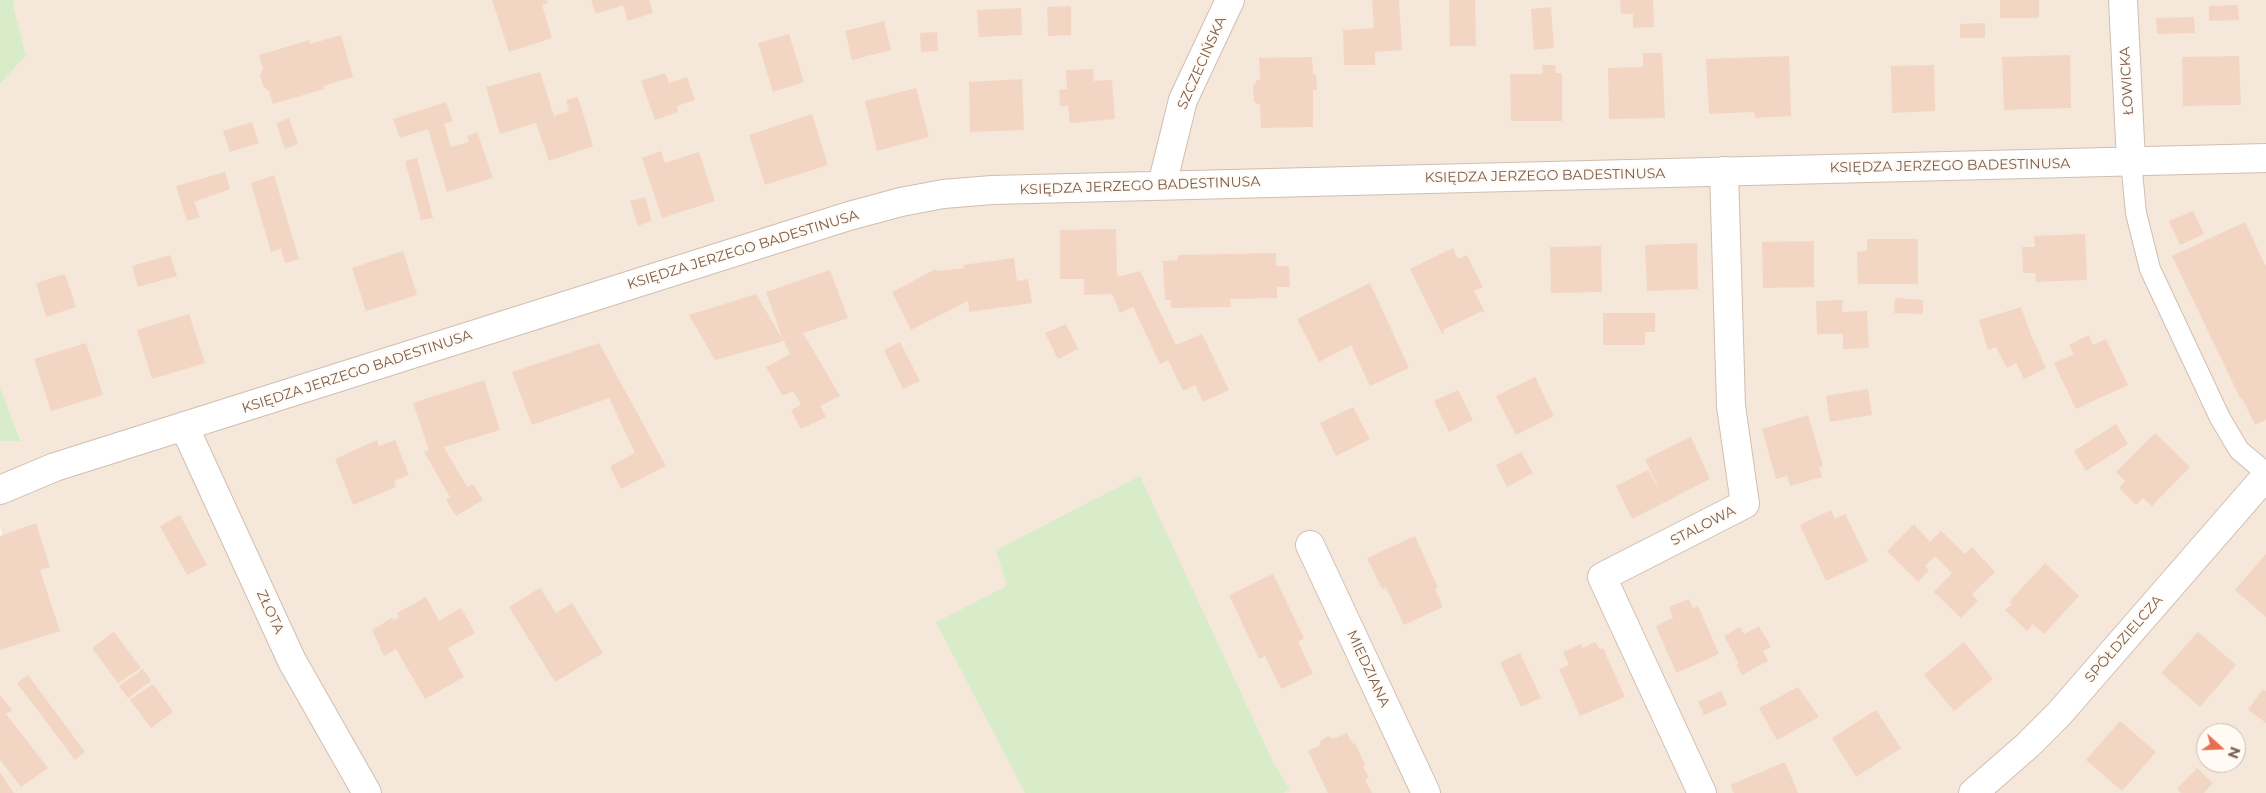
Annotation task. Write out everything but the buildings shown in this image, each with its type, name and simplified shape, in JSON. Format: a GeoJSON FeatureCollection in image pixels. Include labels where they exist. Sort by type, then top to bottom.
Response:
{"type":"FeatureCollection","features":[{"type":"Feature","properties":{"kind":"street","name":"SZCZECIŃSKA"},"geometry":{"type":"LineString","coordinates":[[1162,186],[1183,100],[1230,0]]}},
{"type":"Feature","properties":{"kind":"street","name":"ŁOWICKA"},"geometry":{"type":"LineString","coordinates":[[2123,0],[2131,161]]}},
{"type":"Feature","properties":{"kind":"street","name":"KSIĘDZA JERZEGO BADESTINUSA"},"geometry":{"type":"LineString","coordinates":[[0,490],[56,467],[849,216],[901,202],[943,194],[992,190],[2266,158]]}},
{"type":"Feature","properties":{"kind":"street","name":"STALOWA"},"geometry":{"type":"LineString","coordinates":[[1702,793],[1602,577],[1745,504],[1731,406],[1724,171]]}},
{"type":"Feature","properties":{"kind":"street","name":"ZŁOTA"},"geometry":{"type":"LineString","coordinates":[[184,426],[292,661],[367,793]]}},
{"type":"Feature","properties":{"kind":"street","name":"KSIĘDZA JERZEGO BADESTINUSA"},"geometry":{"type":"LineString","coordinates":[[0,473],[24,473],[56,467]]}},
{"type":"Feature","properties":{"kind":"street","name":"SPÓŁDZIELCZA"},"geometry":{"type":"LineString","coordinates":[[1973,793],[2028,745],[2058,714],[2266,474]]}},
{"type":"Feature","properties":{"kind":"street","name":"MIEDZIANA"},"geometry":{"type":"LineString","coordinates":[[1310,545],[1426,793]]}},
{"type":"Feature","properties":{"kind":"lane"},"geometry":{"type":"LineString","coordinates":[[2131,161],[2136,213],[2150,269],[2220,418],[2239,450],[2266,474]]}},
{"type":"Feature","properties":{"kind":"shaded area"},"geometry":{"type":"Polygon","coordinates":[[[15,0],[2266,0],[2266,793],[0,793],[0,552],[7,550],[0,527],[0,441],[21,440],[0,387],[0,84],[26,56],[13,4],[15,0]]]}},
{"type":"Feature","properties":{"kind":"green space"},"geometry":{"type":"Polygon","coordinates":[[[0,0],[15,0],[13,4],[26,56],[0,84],[0,0]]]}},
{"type":"Feature","properties":{"kind":"green space"},"geometry":{"type":"Polygon","coordinates":[[[0,387],[21,441],[0,441],[0,387]]]}},
{"type":"Feature","properties":{"kind":"green space"},"geometry":{"type":"Polygon","coordinates":[[[1140,476],[1273,762],[1290,790],[1283,793],[1025,793],[936,622],[1007,586],[996,550],[1140,476]]]}}]}
